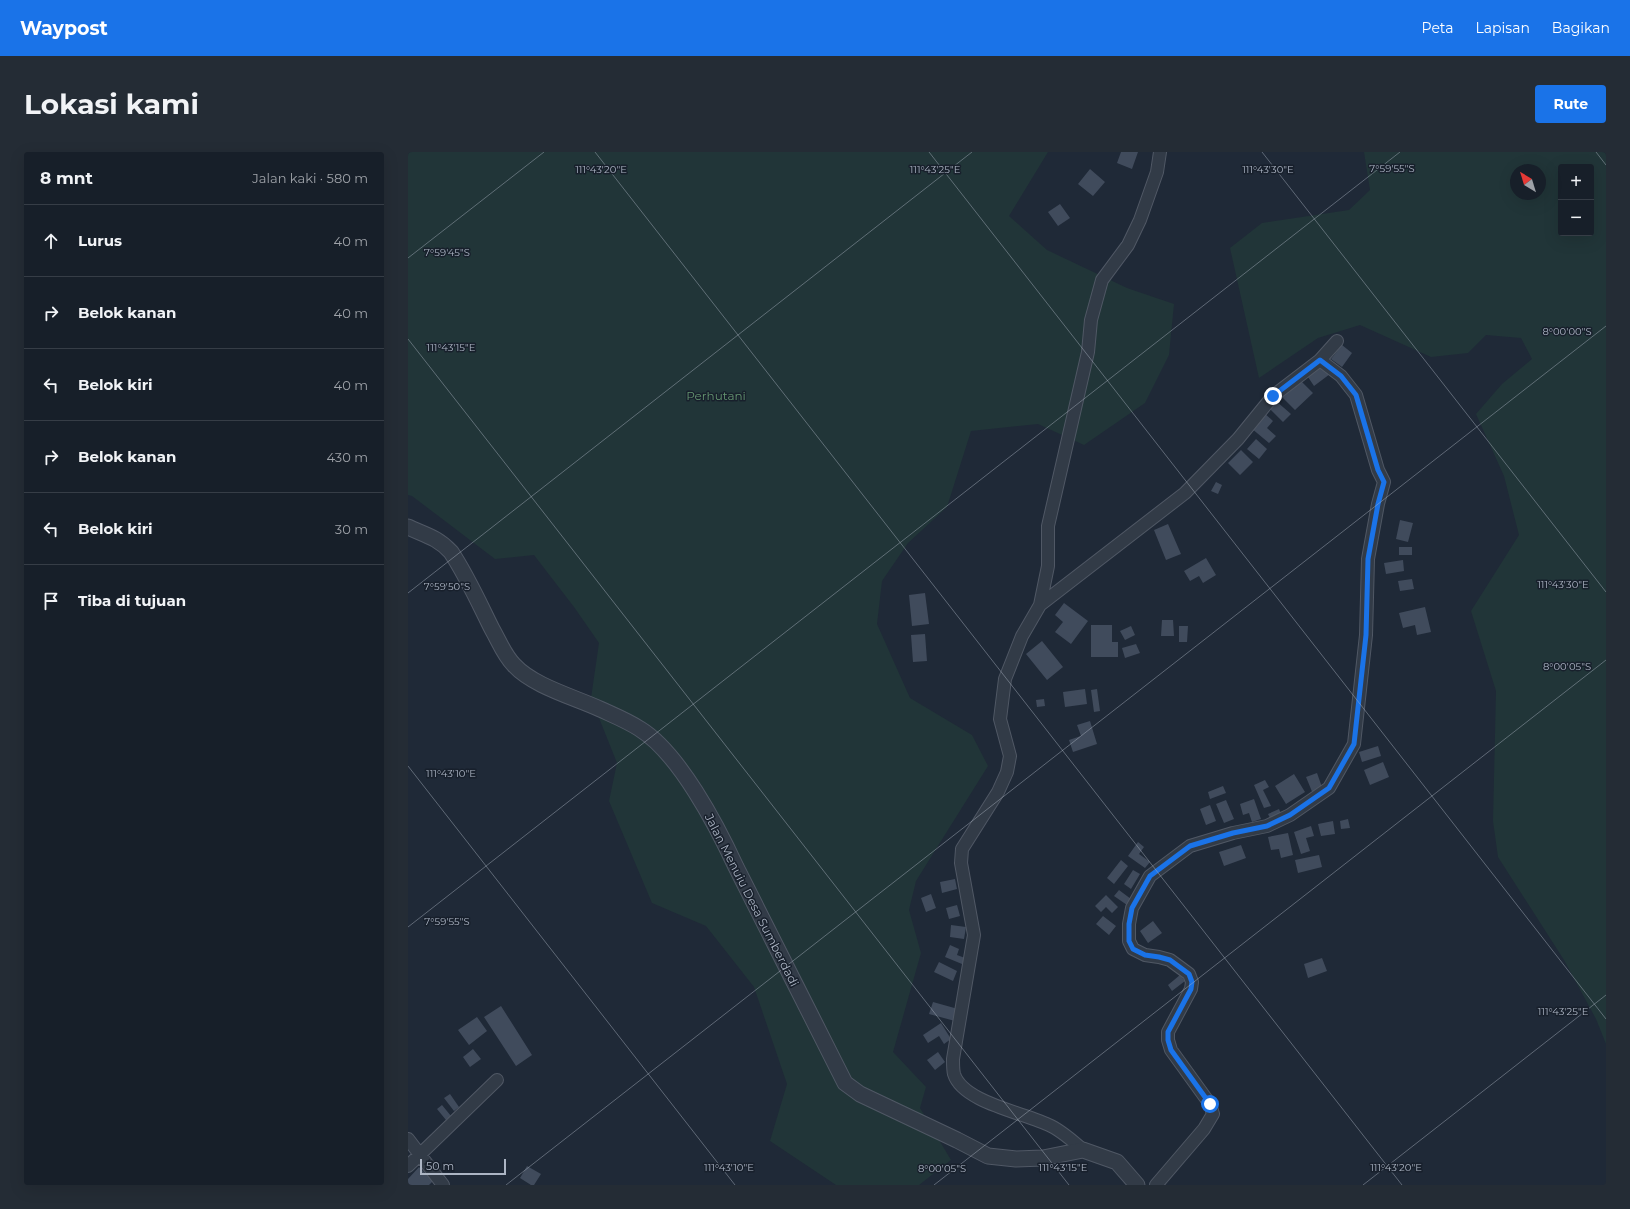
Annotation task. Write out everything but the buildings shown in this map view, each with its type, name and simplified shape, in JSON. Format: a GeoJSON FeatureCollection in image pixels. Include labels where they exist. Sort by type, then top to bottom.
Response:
{"type":"FeatureCollection","features":[{"type":"Feature","properties":{"kind":"street"},"geometry":{"type":"LineString","coordinates":[[1137,1185],[1116,1162],[1083,1150],[1064,1134],[1050,1126],[972,1096],[954,1074],[953,1059],[974,935],[961,863],[962,849],[998,792],[1007,772],[1010,756],[1000,719],[1005,679],[1022,636],[1040,605],[1048,566],[1048,526],[1088,352],[1091,320],[1102,280],[1128,245],[1140,220],[1157,172],[1160,152]]}},
{"type":"Feature","properties":{"kind":"street"},"geometry":{"type":"LineString","coordinates":[[1040,605],[1185,493],[1238,439],[1273,396],[1320,360],[1337,341]]}},
{"type":"Feature","properties":{"kind":"street"},"geometry":{"type":"LineString","coordinates":[[1156,1185],[1204,1129],[1213,1114],[1210,1104],[1171,1050],[1168,1040],[1168,1032],[1191,989],[1192,982],[1189,974],[1170,960],[1145,955],[1133,949],[1129,941],[1129,924],[1132,908],[1150,876],[1190,846],[1233,833],[1267,826],[1290,815],[1329,788],[1354,744],[1366,635],[1368,559],[1378,504],[1384,482],[1378,470],[1356,395],[1341,376],[1320,360]]}},
{"type":"Feature","properties":{"kind":"street","name":"Jalan Menuiu Desa Sumberdadi"},"geometry":{"type":"LineString","coordinates":[[408,527],[434,538],[451,552],[502,648],[514,665],[542,685],[599,709],[640,729],[658,743],[678,766],[720,833],[845,1083],[860,1094],[988,1156],[1016,1159],[1043,1158],[1083,1150]]}},
{"type":"Feature","properties":{"kind":"street"},"geometry":{"type":"LineString","coordinates":[[408,1166],[497,1080]]}},
{"type":"Feature","properties":{"kind":"street"},"geometry":{"type":"LineString","coordinates":[[408,1139],[443,1185]]}},
{"type":"Feature","properties":{"kind":"green space","name":"Perhutani"},"geometry":{"type":"Polygon","coordinates":[[[408,152],[1048,152],[1009,216],[1047,250],[1127,288],[1174,304],[1169,355],[1145,403],[1084,445],[1038,424],[971,431],[947,507],[908,543],[882,581],[877,624],[910,698],[972,735],[988,766],[916,881],[909,910],[921,953],[893,1052],[926,1087],[920,1108],[951,1160],[919,1185],[836,1185],[770,1141],[787,1084],[754,987],[706,926],[652,903],[609,801],[617,763],[591,698],[599,643],[574,607],[534,555],[495,559],[412,496],[408,495],[408,152]]]}},
{"type":"Feature","properties":{"kind":"green space"},"geometry":{"type":"Polygon","coordinates":[[[1364,152],[1606,152],[1606,1044],[1596,1019],[1564,960],[1498,857],[1493,821],[1496,691],[1471,611],[1519,535],[1504,476],[1476,414],[1502,384],[1532,359],[1521,338],[1486,335],[1468,353],[1431,357],[1360,325],[1318,338],[1259,378],[1230,248],[1262,223],[1349,210],[1370,190],[1364,152]]]}},
{"type":"Feature","properties":{"kind":"route"},"geometry":{"type":"LineString","coordinates":[[1210,1104],[1171,1050],[1168,1040],[1168,1032],[1191,989],[1192,982],[1189,974],[1170,960],[1145,955],[1133,949],[1129,941],[1129,924],[1132,908],[1150,876],[1190,846],[1233,833],[1267,826],[1290,815],[1329,788],[1346,760],[1354,744],[1366,635],[1368,559],[1378,504],[1384,482],[1378,470],[1356,395],[1350,386],[1333,368],[1320,360],[1273,396]]}}]}
